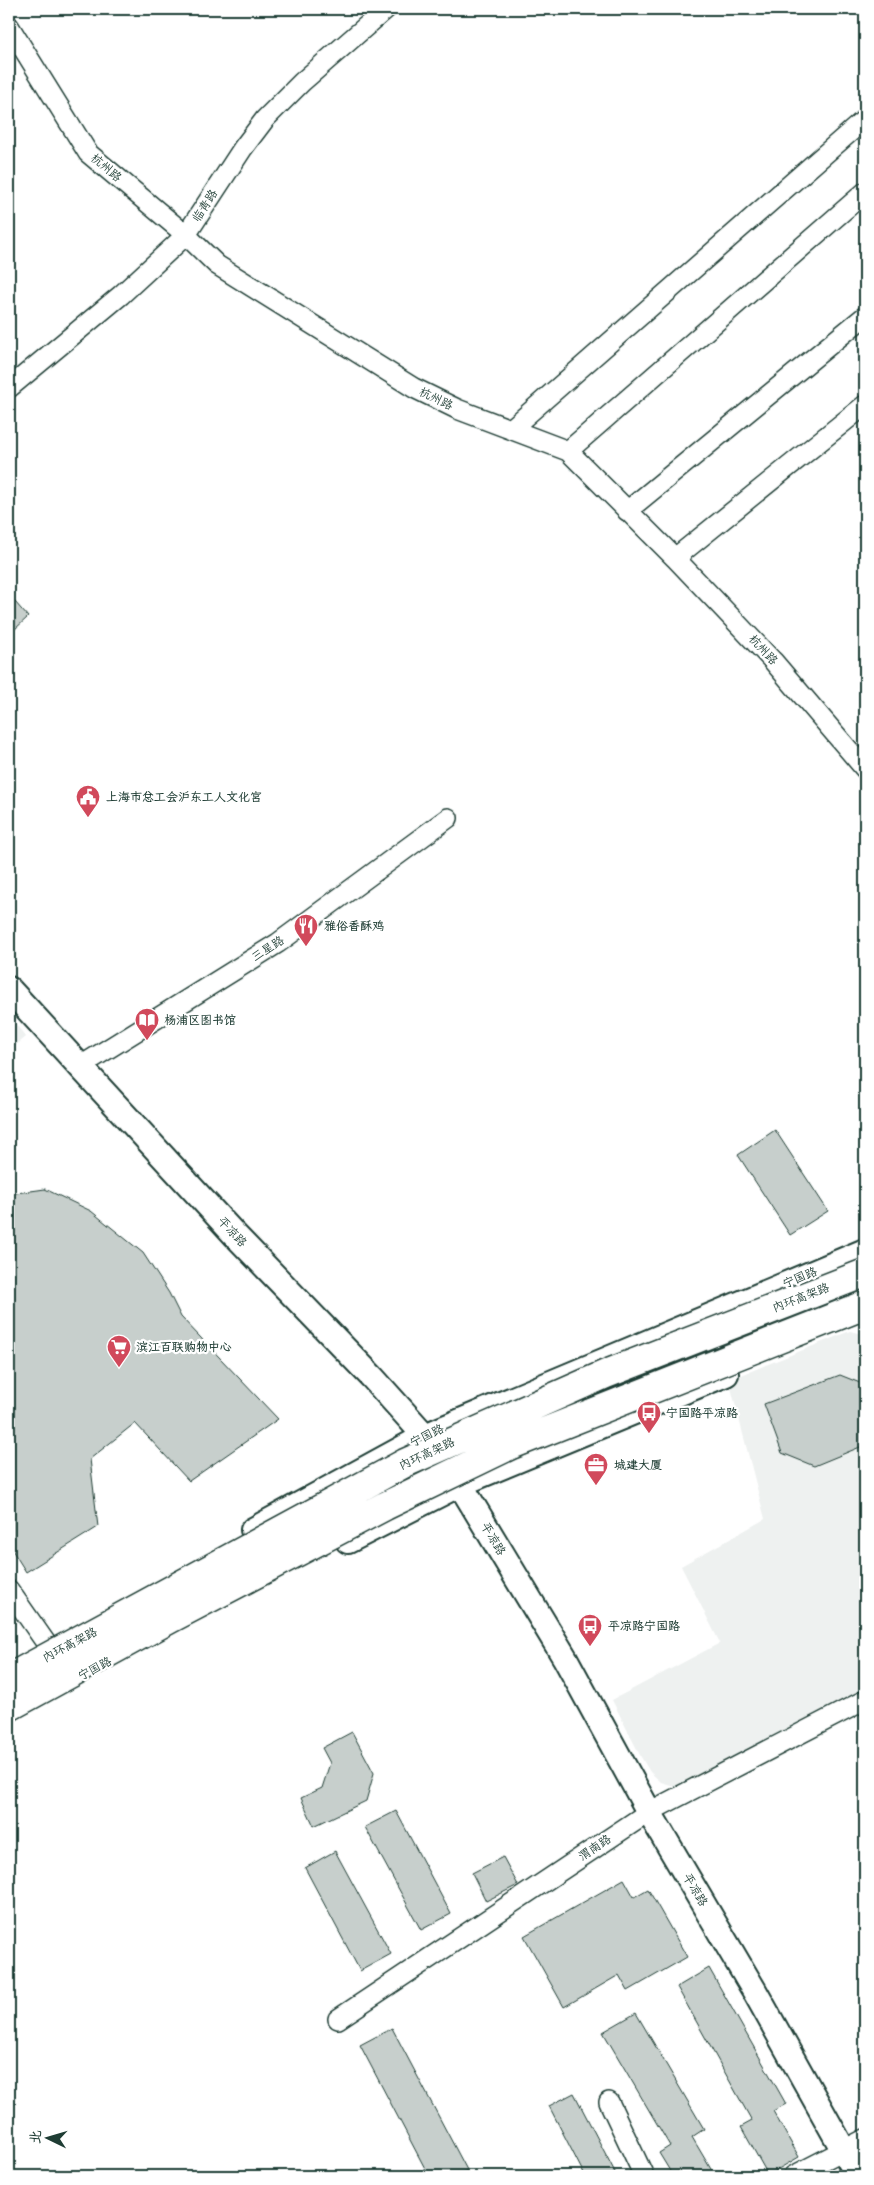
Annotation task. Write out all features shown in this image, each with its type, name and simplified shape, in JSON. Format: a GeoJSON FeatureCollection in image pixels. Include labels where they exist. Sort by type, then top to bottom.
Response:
{"type":"FeatureCollection","features":[{"type":"Feature","properties":{"kind":"highway","name":"内环高架路"},"geometry":{"type":"LineString","coordinates":[[9,1678],[405,1464],[606,1374],[865,1273]]}},
{"type":"Feature","properties":{"kind":"highway","name":"内环高架路"},"geometry":{"type":"LineString","coordinates":[[9,1707],[170,1619],[385,1506],[512,1445],[865,1305]]}},
{"type":"Feature","properties":{"kind":"main road","name":"平凉路"},"geometry":{"type":"LineString","coordinates":[[9,989],[234,1235],[372,1377],[424,1436],[460,1484],[566,1658],[649,1812],[754,1990],[858,2176]]}},
{"type":"Feature","properties":{"kind":"main road","name":"宁国路"},"geometry":{"type":"LineString","coordinates":[[9,1663],[424,1436],[865,1251]]}},
{"type":"Feature","properties":{"kind":"main road","name":"宁国路"},"geometry":{"type":"LineString","coordinates":[[9,1716],[86,1673],[460,1484],[865,1315]]}},
{"type":"Feature","properties":{"kind":"street","name":"临青路"},"geometry":{"type":"LineString","coordinates":[[9,388],[122,295],[186,234],[243,148],[265,119],[302,82],[386,9]]}},
{"type":"Feature","properties":{"kind":"street","name":"杭州路"},"geometry":{"type":"LineString","coordinates":[[9,26],[88,153],[186,234],[217,265],[414,388],[457,409],[512,428],[568,451],[675,558],[773,661],[865,770]]}},
{"type":"Feature","properties":{"kind":"street"},"geometry":{"type":"LineString","coordinates":[[512,428],[865,119]]}},
{"type":"Feature","properties":{"kind":"street"},"geometry":{"type":"LineString","coordinates":[[568,451],[865,192]]}},
{"type":"Feature","properties":{"kind":"street"},"geometry":{"type":"LineString","coordinates":[[627,511],[865,316]]}},
{"type":"Feature","properties":{"kind":"street"},"geometry":{"type":"LineString","coordinates":[[675,558],[865,405]]}},
{"type":"Feature","properties":{"kind":"street","name":"三星路"},"geometry":{"type":"LineString","coordinates":[[79,1067],[278,943],[448,818]]}},
{"type":"Feature","properties":{"kind":"street"},"geometry":{"type":"LineString","coordinates":[[9,1590],[46,1643]]}},
{"type":"Feature","properties":{"kind":"street","name":"渭南路"},"geometry":{"type":"LineString","coordinates":[[338,2019],[649,1812],[865,1700]]}},
{"type":"Feature","properties":{"kind":"street"},"geometry":{"type":"LineString","coordinates":[[609,2102],[644,2176]]}},
{"type":"Feature","properties":{"kind":"street"},"geometry":{"type":"LineString","coordinates":[[793,2176],[865,2139]]}},
{"type":"Feature","properties":{"kind":"shaded area"},"geometry":{"type":"Polygon","coordinates":[[[9,1016],[26,1037],[9,1051],[9,1016]]]}},
{"type":"Feature","properties":{"kind":"shaded area"},"geometry":{"type":"Polygon","coordinates":[[[850,1331],[865,1335],[865,1693],[681,1788],[661,1782],[650,1772],[641,1757],[612,1700],[720,1643],[681,1566],[765,1519],[729,1380],[850,1331]]]}},
{"type":"Feature","properties":{"kind":"building"},"geometry":{"type":"Polygon","coordinates":[[[9,595],[28,617],[14,630],[9,626],[9,595]]]}},
{"type":"Feature","properties":{"kind":"building"},"geometry":{"type":"Polygon","coordinates":[[[775,1130],[828,1211],[790,1235],[738,1155],[775,1130]]]}},
{"type":"Feature","properties":{"kind":"building","name":"滨江百联购物中心"},"geometry":{"type":"Polygon","coordinates":[[[45,1189],[91,1211],[143,1253],[169,1293],[181,1317],[278,1419],[189,1481],[135,1423],[90,1459],[98,1527],[26,1572],[9,1545],[9,1194],[45,1189]]]}},
{"type":"Feature","properties":{"kind":"building"},"geometry":{"type":"Polygon","coordinates":[[[840,1375],[865,1385],[865,1445],[814,1466],[782,1453],[764,1404],[840,1375]]]}},
{"type":"Feature","properties":{"kind":"building"},"geometry":{"type":"Polygon","coordinates":[[[352,1732],[374,1773],[366,1801],[314,1826],[301,1798],[322,1788],[330,1763],[322,1748],[352,1732]]]}},
{"type":"Feature","properties":{"kind":"building"},"geometry":{"type":"Polygon","coordinates":[[[396,1811],[451,1914],[421,1930],[365,1827],[396,1811]]]}},
{"type":"Feature","properties":{"kind":"building"},"geometry":{"type":"Polygon","coordinates":[[[335,1851],[391,1954],[360,1971],[305,1868],[335,1851]]]}},
{"type":"Feature","properties":{"kind":"building"},"geometry":{"type":"Polygon","coordinates":[[[503,1857],[518,1885],[486,1901],[472,1873],[503,1857]]]}},
{"type":"Feature","properties":{"kind":"building"},"geometry":{"type":"Polygon","coordinates":[[[624,1879],[634,1897],[648,1889],[687,1957],[628,1991],[619,1975],[564,2007],[524,1936],[624,1879]]]}},
{"type":"Feature","properties":{"kind":"building"},"geometry":{"type":"Polygon","coordinates":[[[709,1968],[786,2104],[773,2111],[799,2157],[768,2175],[741,2127],[752,2121],[677,1987],[709,1968]]]}},
{"type":"Feature","properties":{"kind":"building"},"geometry":{"type":"Polygon","coordinates":[[[636,2013],[704,2129],[692,2137],[715,2176],[673,2176],[659,2153],[670,2146],[603,2032],[636,2013]]]}},
{"type":"Feature","properties":{"kind":"building"},"geometry":{"type":"Polygon","coordinates":[[[392,2028],[467,2170],[455,2176],[429,2176],[360,2045],[392,2028]]]}},
{"type":"Feature","properties":{"kind":"building"},"geometry":{"type":"Polygon","coordinates":[[[574,2093],[617,2176],[585,2176],[549,2106],[574,2093]]]}},
{"type":"Feature","properties":{"kind":"place","name":"上海市总工会沪东工人文化宫"},"geometry":{"type":"Point","coordinates":[88,818]}},
{"type":"Feature","properties":{"kind":"place","name":"雅俗香酥鸡"},"geometry":{"type":"Point","coordinates":[306,947]}},
{"type":"Feature","properties":{"kind":"place","name":"杨浦区图书馆"},"geometry":{"type":"Point","coordinates":[147,1041]}},
{"type":"Feature","properties":{"kind":"place","name":"滨江百联购物中心"},"geometry":{"type":"Point","coordinates":[119,1368]}},
{"type":"Feature","properties":{"kind":"place","name":"宁国路平凉路"},"geometry":{"type":"Point","coordinates":[649,1434]}},
{"type":"Feature","properties":{"kind":"place","name":"城建大厦"},"geometry":{"type":"Point","coordinates":[596,1486]}},
{"type":"Feature","properties":{"kind":"place","name":"平凉路宁国路"},"geometry":{"type":"Point","coordinates":[590,1647]}}]}
